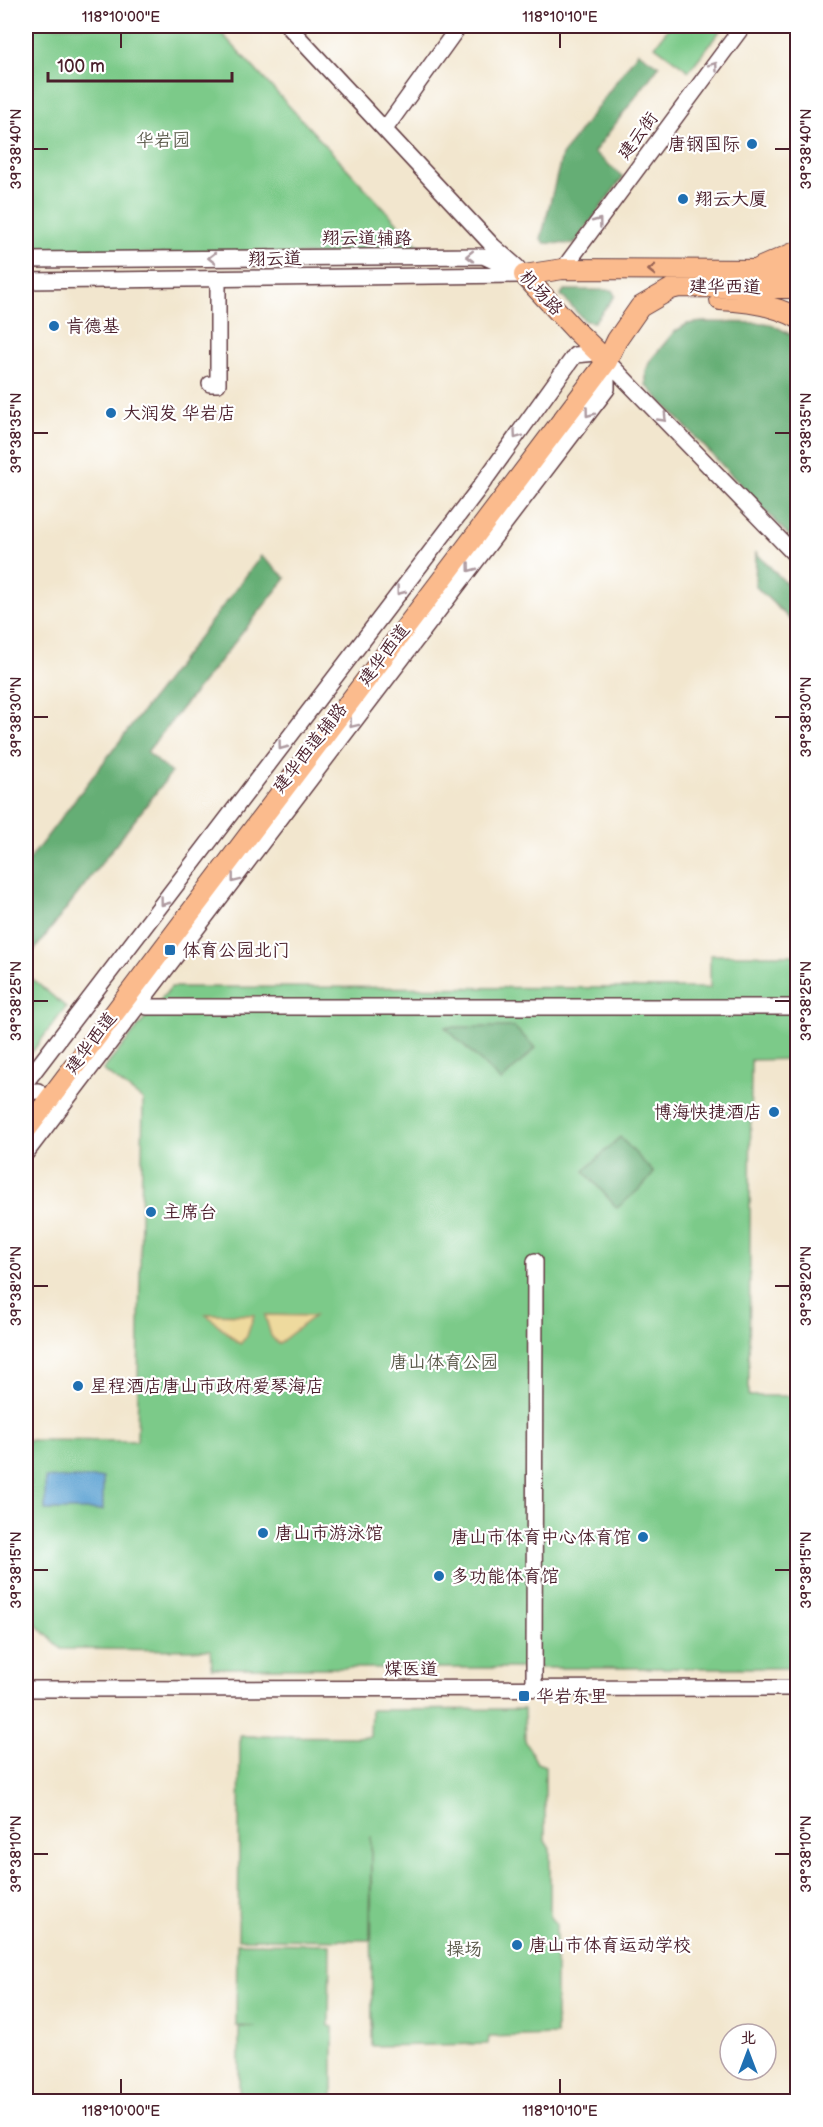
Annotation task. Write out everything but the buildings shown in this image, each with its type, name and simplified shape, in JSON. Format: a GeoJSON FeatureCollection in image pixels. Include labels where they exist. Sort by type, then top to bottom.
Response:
{"type":"FeatureCollection","features":[{"type":"Feature","properties":{"kind":"main road"},"geometry":{"type":"LineString","coordinates":[[753,270],[798,251]]}},
{"type":"Feature","properties":{"kind":"main road","name":"建华西道"},"geometry":{"type":"LineString","coordinates":[[524,275],[563,269],[798,270]]}},
{"type":"Feature","properties":{"kind":"main road"},"geometry":{"type":"LineString","coordinates":[[546,297],[550,284],[563,269]]}},
{"type":"Feature","properties":{"kind":"main road","name":"机场路"},"geometry":{"type":"LineString","coordinates":[[524,275],[602,357]]}},
{"type":"Feature","properties":{"kind":"main road","name":"建华西道"},"geometry":{"type":"LineString","coordinates":[[26,1107],[30,1088],[617,340],[640,307],[679,287],[798,288]]}},
{"type":"Feature","properties":{"kind":"main road"},"geometry":{"type":"LineString","coordinates":[[640,307],[682,300],[743,300],[776,308],[798,318]]}},
{"type":"Feature","properties":{"kind":"main road"},"geometry":{"type":"LineString","coordinates":[[575,330],[593,341],[617,340]]}},
{"type":"Feature","properties":{"kind":"main road","name":"建华西道"},"geometry":{"type":"LineString","coordinates":[[26,1130],[602,357]]}},
{"type":"Feature","properties":{"kind":"street","name":"机场路"},"geometry":{"type":"LineString","coordinates":[[288,26],[493,246],[524,275]]}},
{"type":"Feature","properties":{"kind":"street"},"geometry":{"type":"LineString","coordinates":[[385,129],[459,26]]}},
{"type":"Feature","properties":{"kind":"street","name":"建云街"},"geometry":{"type":"LineString","coordinates":[[563,269],[743,26]]}},
{"type":"Feature","properties":{"kind":"street","name":"翔云道辅路"},"geometry":{"type":"LineString","coordinates":[[26,260],[483,256],[524,275]]}},
{"type":"Feature","properties":{"kind":"street","name":"翔云道"},"geometry":{"type":"LineString","coordinates":[[26,281],[524,275]]}},
{"type":"Feature","properties":{"kind":"street"},"geometry":{"type":"LineString","coordinates":[[210,384],[218,384],[218,279]]}},
{"type":"Feature","properties":{"kind":"street","name":"机场路"},"geometry":{"type":"LineString","coordinates":[[602,357],[798,558]]}},
{"type":"Feature","properties":{"kind":"street","name":"建华西道辅路"},"geometry":{"type":"LineString","coordinates":[[26,1153],[607,389],[602,357]]}},
{"type":"Feature","properties":{"kind":"street"},"geometry":{"type":"LineString","coordinates":[[147,1007],[798,1007]]}},
{"type":"Feature","properties":{"kind":"street"},"geometry":{"type":"LineString","coordinates":[[534,1688],[535,1261]]}},
{"type":"Feature","properties":{"kind":"street","name":"煤医道"},"geometry":{"type":"LineString","coordinates":[[26,1689],[798,1688]]}},
{"type":"Feature","properties":{"kind":"green space","name":"华岩园"},"geometry":{"type":"Polygon","coordinates":[[[26,26],[215,26],[427,255],[26,253],[26,26]]]}},
{"type":"Feature","properties":{"kind":"green space"},"geometry":{"type":"Polygon","coordinates":[[[670,26],[724,26],[689,71],[655,46],[670,26]]]}},
{"type":"Feature","properties":{"kind":"green space"},"geometry":{"type":"Polygon","coordinates":[[[638,52],[659,66],[594,152],[623,177],[574,244],[545,243],[541,239],[562,155],[638,52]]]}},
{"type":"Feature","properties":{"kind":"green space"},"geometry":{"type":"Polygon","coordinates":[[[564,290],[612,290],[615,296],[594,322],[585,321],[561,295],[564,290]]]}},
{"type":"Feature","properties":{"kind":"green space"},"geometry":{"type":"Polygon","coordinates":[[[765,323],[797,338],[797,544],[646,385],[646,371],[650,361],[674,332],[687,324],[765,323]]]}},
{"type":"Feature","properties":{"kind":"green space"},"geometry":{"type":"Polygon","coordinates":[[[756,553],[797,594],[797,626],[755,586],[756,553]]]}},
{"type":"Feature","properties":{"kind":"green space"},"geometry":{"type":"Polygon","coordinates":[[[261,556],[286,578],[147,752],[171,773],[26,961],[26,864],[261,556]]]}},
{"type":"Feature","properties":{"kind":"green space","name":"唐山体育公园"},"geometry":{"type":"Polygon","coordinates":[[[710,955],[797,955],[797,1059],[751,1060],[749,1396],[797,1396],[797,1668],[212,1668],[211,1650],[61,1649],[26,1614],[26,1440],[137,1441],[143,1100],[103,1070],[171,987],[710,988],[710,955]]]}},
{"type":"Feature","properties":{"kind":"green space"},"geometry":{"type":"Polygon","coordinates":[[[32,979],[66,1007],[26,1060],[26,988],[32,979]]]}},
{"type":"Feature","properties":{"kind":"green space"},"geometry":{"type":"Polygon","coordinates":[[[445,1027],[514,1027],[536,1048],[501,1081],[445,1027]]]}},
{"type":"Feature","properties":{"kind":"green space"},"geometry":{"type":"Polygon","coordinates":[[[620,1137],[654,1173],[643,1186],[617,1208],[584,1171],[620,1137]]]}},
{"type":"Feature","properties":{"kind":"green space","name":"操场"},"geometry":{"type":"Polygon","coordinates":[[[524,1709],[525,1740],[537,1763],[545,1766],[545,1841],[550,1849],[550,1917],[556,1924],[556,2035],[489,2037],[488,2044],[372,2046],[371,1836],[370,1940],[238,1939],[240,1736],[370,1737],[371,1710],[524,1709]]]}},
{"type":"Feature","properties":{"kind":"green space"},"geometry":{"type":"Polygon","coordinates":[[[237,1943],[330,1944],[329,2026],[333,2027],[333,2101],[239,2101],[239,2027],[256,2027],[236,2026],[237,1943]]]}},
{"type":"Feature","properties":{"kind":"sand"},"geometry":{"type":"Polygon","coordinates":[[[206,1314],[254,1315],[247,1336],[240,1344],[206,1314]]]}},
{"type":"Feature","properties":{"kind":"sand"},"geometry":{"type":"Polygon","coordinates":[[[265,1315],[314,1316],[278,1344],[271,1336],[265,1315]]]}},
{"type":"Feature","properties":{"kind":"water"},"geometry":{"type":"Polygon","coordinates":[[[45,1478],[103,1478],[103,1510],[45,1510],[45,1478]]]}},
{"type":"Feature","properties":{"kind":"place","name":"唐钢国际"},"geometry":{"type":"Point","coordinates":[752,144]}},
{"type":"Feature","properties":{"kind":"place","name":"翔云大厦"},"geometry":{"type":"Point","coordinates":[683,199]}},
{"type":"Feature","properties":{"kind":"place","name":"肯德基"},"geometry":{"type":"Point","coordinates":[54,326]}},
{"type":"Feature","properties":{"kind":"place","name":"大润发 华岩店"},"geometry":{"type":"Point","coordinates":[111,413]}},
{"type":"Feature","properties":{"kind":"place","name":"体育公园北门"},"geometry":{"type":"Point","coordinates":[170,950]}},
{"type":"Feature","properties":{"kind":"place","name":"博海快捷酒店"},"geometry":{"type":"Point","coordinates":[774,1112]}},
{"type":"Feature","properties":{"kind":"place","name":"主席台"},"geometry":{"type":"Point","coordinates":[151,1212]}},
{"type":"Feature","properties":{"kind":"place","name":"星程酒店唐山市政府爱琴海店"},"geometry":{"type":"Point","coordinates":[78,1386]}},
{"type":"Feature","properties":{"kind":"place","name":"唐山市游泳馆"},"geometry":{"type":"Point","coordinates":[263,1533]}},
{"type":"Feature","properties":{"kind":"place","name":"唐山市体育中心体育馆"},"geometry":{"type":"Point","coordinates":[643,1537]}},
{"type":"Feature","properties":{"kind":"place","name":"多功能体育馆"},"geometry":{"type":"Point","coordinates":[439,1576]}},
{"type":"Feature","properties":{"kind":"place","name":"华岩东里"},"geometry":{"type":"Point","coordinates":[524,1696]}},
{"type":"Feature","properties":{"kind":"place","name":"唐山市体育运动学校"},"geometry":{"type":"Point","coordinates":[517,1945]}}]}
